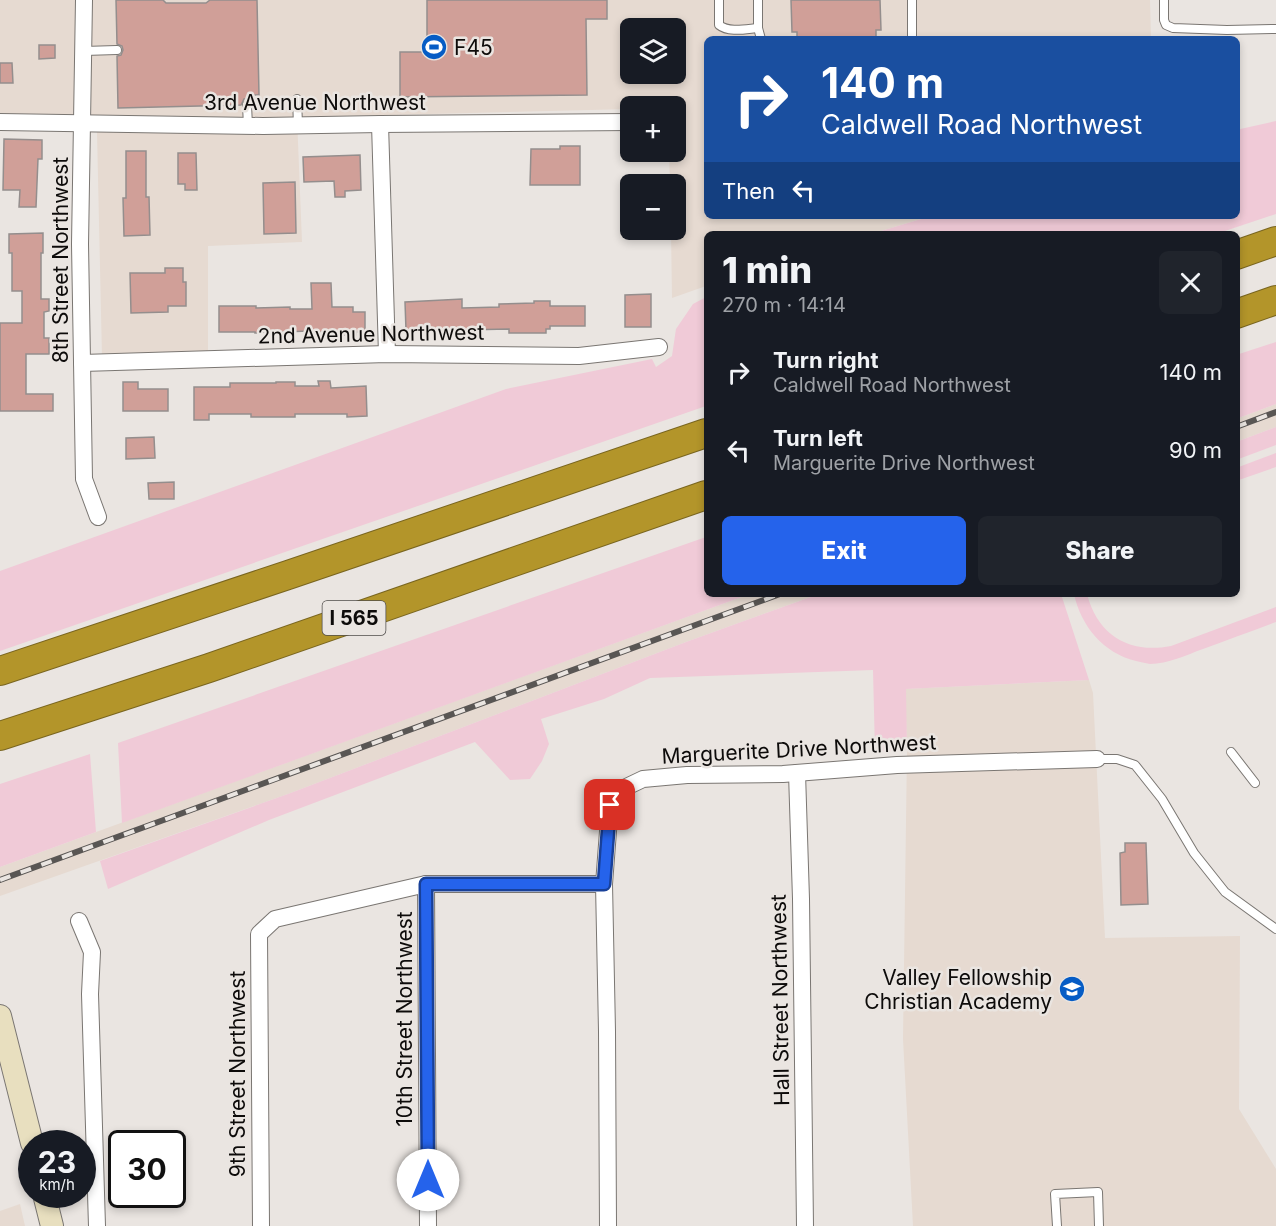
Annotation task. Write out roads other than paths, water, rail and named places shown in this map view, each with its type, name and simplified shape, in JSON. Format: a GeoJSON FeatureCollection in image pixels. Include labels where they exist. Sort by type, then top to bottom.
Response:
{"type":"FeatureCollection","features":[{"type":"Feature","properties":{"kind":"highway"},"geometry":{"type":"LineString","coordinates":[[1240,254],[1276,241]]}},
{"type":"Feature","properties":{"kind":"highway"},"geometry":{"type":"LineString","coordinates":[[1240,313],[1276,300]]}},
{"type":"Feature","properties":{"kind":"highway"},"geometry":{"type":"LineString","coordinates":[[0,671],[288,576],[695,437]]}},
{"type":"Feature","properties":{"kind":"highway","name":"I 565"},"geometry":{"type":"LineString","coordinates":[[0,736],[209,668],[704,496]]}},
{"type":"Feature","properties":{"kind":"street","name":"8th Street Northwest"},"geometry":{"type":"LineString","coordinates":[[84,0],[80,244],[84,479],[98,517]]}},
{"type":"Feature","properties":{"kind":"street","name":"3rd Avenue Northwest"},"geometry":{"type":"LineString","coordinates":[[0,122],[248,126],[620,122]]}},
{"type":"Feature","properties":{"kind":"street"},"geometry":{"type":"LineString","coordinates":[[380,123],[387,354]]}},
{"type":"Feature","properties":{"kind":"street","name":"2nd Avenue Northwest"},"geometry":{"type":"LineString","coordinates":[[82,363],[387,354],[579,356],[659,347]]}},
{"type":"Feature","properties":{"kind":"street","name":"Marguerite Drive Northwest"},"geometry":{"type":"LineString","coordinates":[[608,1226],[604,884],[610,805],[620,790],[643,779],[687,775],[797,773],[897,765],[1097,759]]}},
{"type":"Feature","properties":{"kind":"street","name":"Hall Street Northwest"},"geometry":{"type":"LineString","coordinates":[[797,773],[805,1226]]}},
{"type":"Feature","properties":{"kind":"street"},"geometry":{"type":"LineString","coordinates":[[426,884],[604,884]]}},
{"type":"Feature","properties":{"kind":"street","name":"9th Street Northwest"},"geometry":{"type":"LineString","coordinates":[[261,1226],[259,934],[275,919],[426,884]]}},
{"type":"Feature","properties":{"kind":"street","name":"10th Street Northwest"},"geometry":{"type":"LineString","coordinates":[[426,884],[428,1226]]}},
{"type":"Feature","properties":{"kind":"street"},"geometry":{"type":"LineString","coordinates":[[80,921],[92,952],[90,994],[97,1226]]}},
{"type":"Feature","properties":{"kind":"street"},"geometry":{"type":"LineString","coordinates":[[0,1016],[29,1130]]}},
{"type":"Feature","properties":{"kind":"street"},"geometry":{"type":"LineString","coordinates":[[48,1208],[52,1226]]}},
{"type":"Feature","properties":{"kind":"lane"},"geometry":{"type":"LineString","coordinates":[[719,0],[719,25],[723,29],[758,28]]}},
{"type":"Feature","properties":{"kind":"lane"},"geometry":{"type":"LineString","coordinates":[[758,0],[760,36]]}},
{"type":"Feature","properties":{"kind":"lane"},"geometry":{"type":"LineString","coordinates":[[912,0],[912,36]]}},
{"type":"Feature","properties":{"kind":"lane"},"geometry":{"type":"LineString","coordinates":[[1164,0],[1164,20],[1166,25],[1173,28],[1276,29]]}},
{"type":"Feature","properties":{"kind":"lane"},"geometry":{"type":"LineString","coordinates":[[84,51],[117,50]]}},
{"type":"Feature","properties":{"kind":"lane"},"geometry":{"type":"LineString","coordinates":[[297,99],[298,125]]}},
{"type":"Feature","properties":{"kind":"lane"},"geometry":{"type":"LineString","coordinates":[[247,105],[248,126]]}},
{"type":"Feature","properties":{"kind":"lane"},"geometry":{"type":"LineString","coordinates":[[1231,752],[1255,783]]}},
{"type":"Feature","properties":{"kind":"lane"},"geometry":{"type":"LineString","coordinates":[[1097,759],[1117,759],[1135,765],[1162,799],[1194,853],[1225,892],[1276,929]]}},
{"type":"Feature","properties":{"kind":"lane"},"geometry":{"type":"LineString","coordinates":[[1058,1226],[1055,1194],[1098,1192],[1099,1226]]}},
{"type":"Feature","properties":{"kind":"railway"},"geometry":{"type":"LineString","coordinates":[[1240,426],[1276,412]]}},
{"type":"Feature","properties":{"kind":"railway"},"geometry":{"type":"LineString","coordinates":[[0,880],[772,597]]}},
{"type":"Feature","properties":{"kind":"place","name":"F45"},"geometry":{"type":"Point","coordinates":[434,47]}},
{"type":"Feature","properties":{"kind":"place","name":"Valley Fellowship Christian Academy"},"geometry":{"type":"Point","coordinates":[1072,989]}}]}
